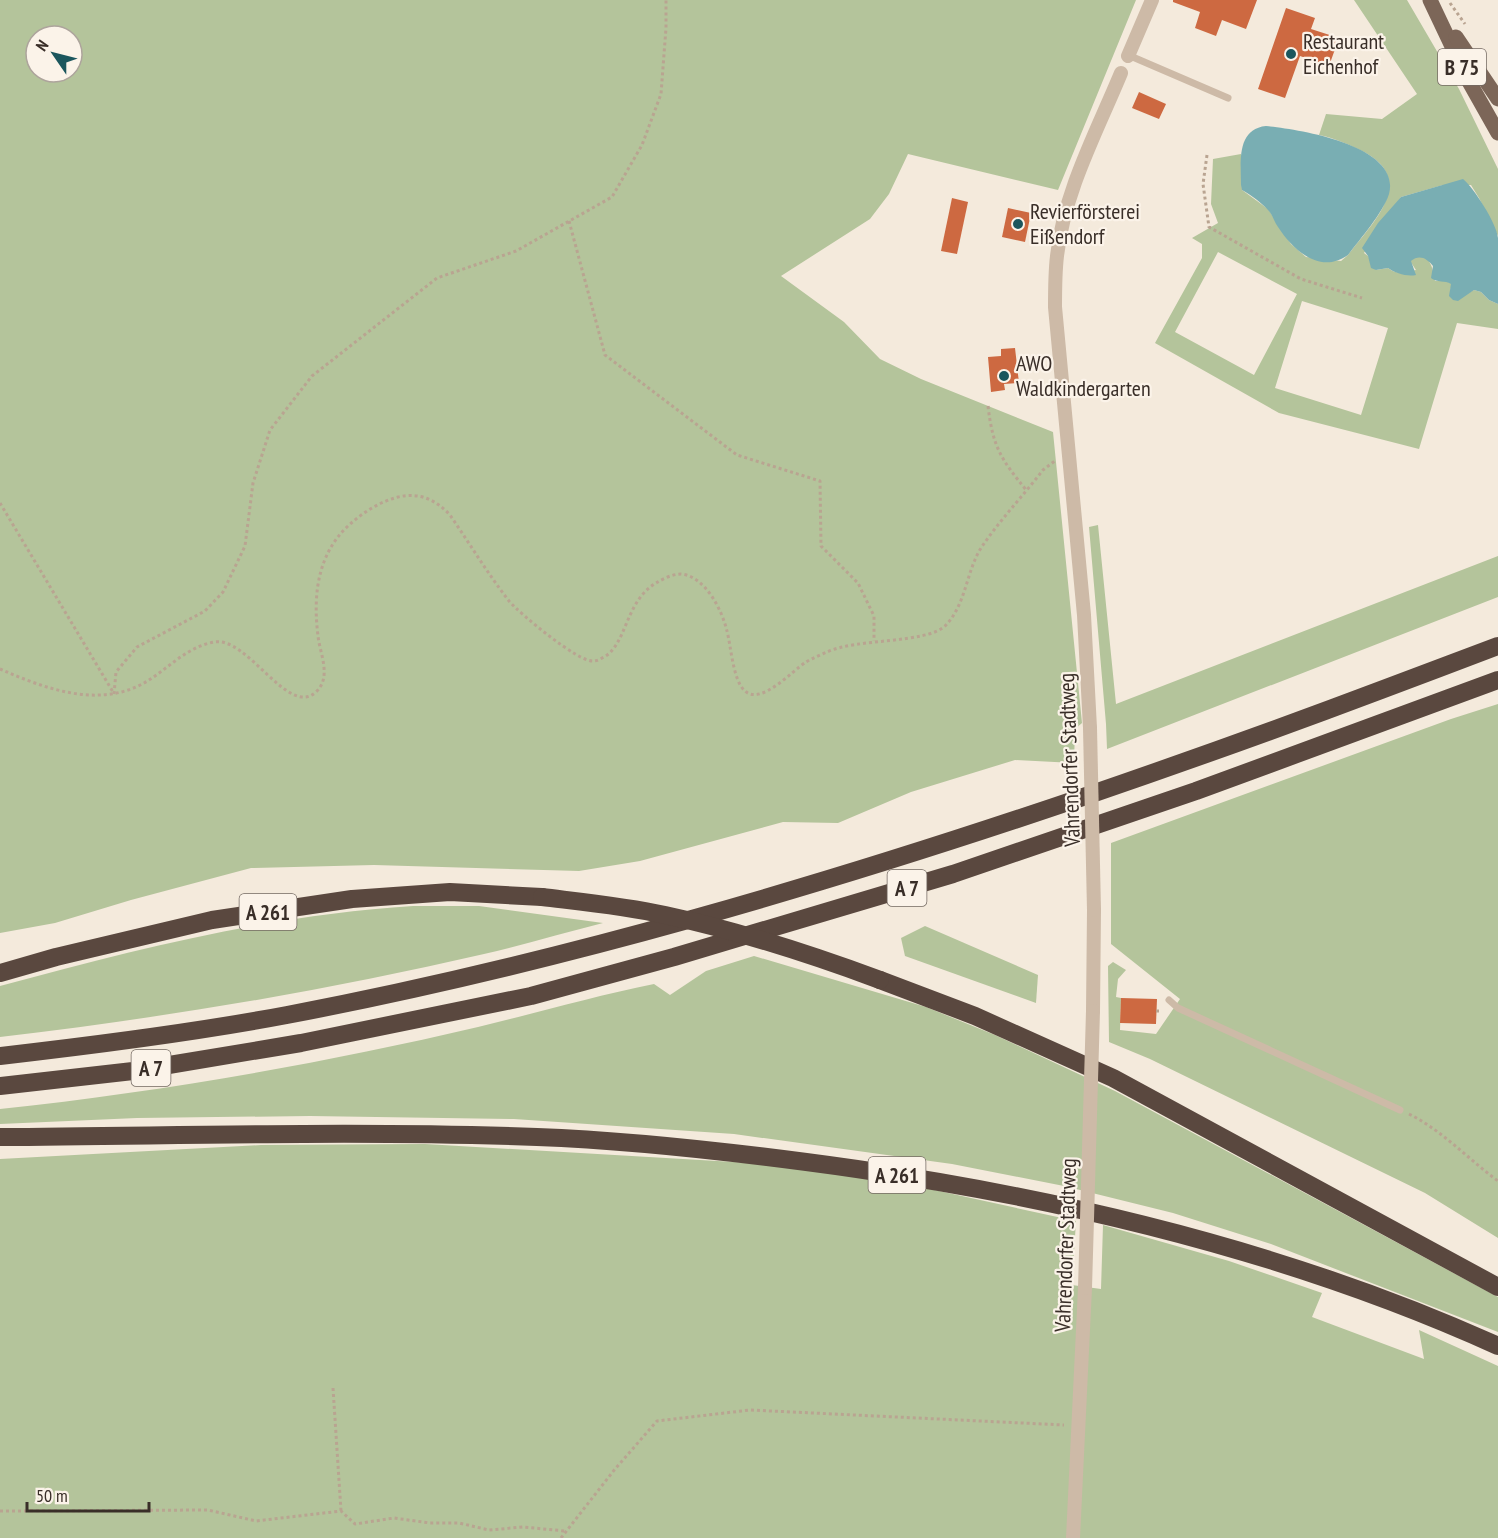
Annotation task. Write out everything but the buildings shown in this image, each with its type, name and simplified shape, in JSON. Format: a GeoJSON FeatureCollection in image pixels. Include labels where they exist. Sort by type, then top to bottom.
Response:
{"type":"FeatureCollection","features":[{"type":"Feature","properties":{"kind":"highway","name":"A 7"},"geometry":{"type":"LineString","coordinates":[[0,1056],[131,1040],[282,1016],[496,970],[656,930],[756,902],[971,835],[1198,758],[1498,646]]}},
{"type":"Feature","properties":{"kind":"highway","name":"A 7"},"geometry":{"type":"LineString","coordinates":[[0,1086],[133,1071],[301,1043],[531,996],[674,957],[953,874],[1196,791],[1498,680]]}},
{"type":"Feature","properties":{"kind":"highway","name":"A 261"},"geometry":{"type":"LineString","coordinates":[[0,973],[56,957],[212,920],[352,899],[450,892],[542,897],[628,908],[693,921],[772,943],[880,980],[975,1016],[1113,1078],[1498,1287]]}},
{"type":"Feature","properties":{"kind":"highway","name":"A 261"},"geometry":{"type":"LineString","coordinates":[[0,1137],[504,1136],[625,1142],[778,1158],[917,1178],[1012,1195],[1186,1235],[1327,1278],[1468,1332],[1498,1346]]}},
{"type":"Feature","properties":{"kind":"main road","name":"B 75"},"geometry":{"type":"LineString","coordinates":[[1431,0],[1498,99]]}},
{"type":"Feature","properties":{"kind":"main road","name":"B 75"},"geometry":{"type":"LineString","coordinates":[[1431,0],[1467,78],[1498,133]]}},
{"type":"Feature","properties":{"kind":"street","name":"Vahrendorfer Stadtweg"},"geometry":{"type":"LineString","coordinates":[[1128,55],[1152,0]]}},
{"type":"Feature","properties":{"kind":"street","name":"Vahrendorfer Stadtweg"},"geometry":{"type":"LineString","coordinates":[[1073,1538],[1085,1288],[1094,910],[1090,728],[1084,615],[1055,307],[1057,254],[1068,205],[1121,73]]}},
{"type":"Feature","properties":{"kind":"lane","name":"Vahrendorfer Stadtweg"},"geometry":{"type":"LineString","coordinates":[[1121,73],[1128,55]]}},
{"type":"Feature","properties":{"kind":"lane"},"geometry":{"type":"LineString","coordinates":[[1128,55],[1228,99]]}},
{"type":"Feature","properties":{"kind":"lane"},"geometry":{"type":"LineString","coordinates":[[1169,1000],[1178,1008],[1400,1110]]}},
{"type":"Feature","properties":{"kind":"path"},"geometry":{"type":"LineString","coordinates":[[114,694],[116,672],[137,647],[205,611],[223,592],[245,546],[253,483],[270,430],[312,376],[437,278],[516,251],[612,197],[642,145],[661,94],[666,0]]}},
{"type":"Feature","properties":{"kind":"path"},"geometry":{"type":"LineString","coordinates":[[1207,155],[1203,184],[1209,227],[1301,279],[1362,298]]}},
{"type":"Feature","properties":{"kind":"path"},"geometry":{"type":"LineString","coordinates":[[569,221],[605,355],[737,455],[820,481],[821,546],[858,583],[874,616],[874,641]]}},
{"type":"Feature","properties":{"kind":"path"},"geometry":{"type":"LineString","coordinates":[[1017,368],[1048,366]]}},
{"type":"Feature","properties":{"kind":"path"},"geometry":{"type":"LineString","coordinates":[[988,406],[991,431],[1002,459],[1027,491]]}},
{"type":"Feature","properties":{"kind":"path"},"geometry":{"type":"LineString","coordinates":[[0,669],[48,689],[78,694],[114,694],[143,684],[182,656],[200,646],[216,641],[246,653],[276,682],[297,697],[307,697],[315,693],[325,674],[318,635],[317,583],[325,557],[339,535],[359,516],[398,497],[414,495],[426,497],[440,504],[450,515],[511,603],[569,651],[593,661],[604,658],[614,649],[638,598],[650,586],[665,577],[681,574],[693,578],[705,585],[727,629],[740,684],[750,694],[766,692],[806,662],[830,651],[874,641],[927,636],[945,625],[955,613],[980,550],[1043,470],[1054,461],[1069,456]]}},
{"type":"Feature","properties":{"kind":"path"},"geometry":{"type":"LineString","coordinates":[[0,503],[114,694]]}},
{"type":"Feature","properties":{"kind":"path"},"geometry":{"type":"LineString","coordinates":[[1400,1110],[1428,1124],[1498,1181]]}},
{"type":"Feature","properties":{"kind":"path"},"geometry":{"type":"LineString","coordinates":[[333,1388],[341,1510],[355,1524],[394,1518],[430,1523],[459,1523],[489,1530],[524,1527],[565,1532]]}},
{"type":"Feature","properties":{"kind":"path"},"geometry":{"type":"LineString","coordinates":[[561,1538],[615,1468],[657,1421],[750,1410],[1077,1426]]}},
{"type":"Feature","properties":{"kind":"path"},"geometry":{"type":"LineString","coordinates":[[0,1511],[208,1510],[256,1521],[341,1510]]}},
{"type":"Feature","properties":{"kind":"green space"},"geometry":{"type":"Polygon","coordinates":[[[0,0],[1136,0],[1058,190],[908,154],[889,194],[870,219],[781,276],[844,322],[880,359],[921,379],[1053,432],[1082,723],[1075,729],[1074,763],[1015,760],[911,792],[838,823],[783,822],[640,861],[579,871],[374,865],[251,868],[55,923],[0,933],[0,0]]]}},
{"type":"Feature","properties":{"kind":"green space"},"geometry":{"type":"Polygon","coordinates":[[[1354,0],[1407,0],[1459,89],[1498,169],[1498,236],[1471,185],[1443,185],[1401,197],[1364,253],[1376,270],[1388,268],[1397,272],[1416,270],[1410,261],[1416,257],[1425,257],[1431,265],[1435,281],[1447,281],[1452,284],[1450,291],[1468,293],[1474,290],[1498,304],[1498,329],[1457,323],[1419,449],[1279,413],[1155,343],[1202,258],[1202,244],[1192,238],[1218,223],[1211,204],[1213,159],[1241,154],[1242,190],[1268,209],[1291,244],[1306,257],[1341,261],[1368,230],[1385,203],[1389,190],[1388,177],[1381,164],[1366,153],[1319,135],[1326,114],[1382,119],[1417,94],[1354,0]],[[1218,252],[1175,332],[1254,375],[1297,294],[1218,252]],[[1302,301],[1275,388],[1361,415],[1388,328],[1302,301]]]}},
{"type":"Feature","properties":{"kind":"green space"},"geometry":{"type":"Polygon","coordinates":[[[1098,525],[1116,704],[1498,556],[1498,597],[1107,749],[1089,527],[1098,525]]]}},
{"type":"Feature","properties":{"kind":"green space"},"geometry":{"type":"Polygon","coordinates":[[[1498,704],[1498,1238],[1425,1193],[1150,1059],[1109,1042],[1108,966],[1113,962],[1126,970],[1118,979],[1116,997],[1121,998],[1120,1030],[1156,1034],[1180,999],[1111,944],[1111,843],[1498,704]]]}},
{"type":"Feature","properties":{"kind":"green space"},"geometry":{"type":"Polygon","coordinates":[[[413,906],[479,906],[603,923],[484,954],[304,992],[122,1021],[0,1037],[0,986],[153,947],[256,926],[308,917],[413,906]]]}},
{"type":"Feature","properties":{"kind":"green space"},"geometry":{"type":"Polygon","coordinates":[[[925,926],[1038,975],[1036,1003],[905,956],[901,938],[925,926]]]}},
{"type":"Feature","properties":{"kind":"green space"},"geometry":{"type":"Polygon","coordinates":[[[754,956],[926,1007],[995,1035],[1115,1091],[1498,1297],[1498,1332],[1271,1244],[1173,1213],[1064,1186],[952,1164],[734,1134],[514,1119],[310,1116],[137,1118],[0,1124],[0,1109],[120,1094],[300,1065],[478,1027],[654,984],[670,995],[706,971],[754,956]]]}},
{"type":"Feature","properties":{"kind":"green space"},"geometry":{"type":"Polygon","coordinates":[[[425,1144],[768,1164],[916,1186],[1076,1221],[1072,1285],[1101,1289],[1103,1225],[1229,1261],[1322,1293],[1312,1317],[1424,1359],[1419,1330],[1498,1366],[1498,1538],[0,1538],[0,1159],[261,1145],[425,1144]]]}},
{"type":"Feature","properties":{"kind":"water"},"geometry":{"type":"Polygon","coordinates":[[[1266,126],[1301,131],[1344,143],[1364,152],[1380,163],[1389,177],[1389,194],[1382,209],[1348,255],[1327,262],[1308,257],[1284,236],[1266,207],[1242,190],[1241,157],[1245,140],[1256,128],[1266,126]]]}},
{"type":"Feature","properties":{"kind":"water"},"geometry":{"type":"Polygon","coordinates":[[[1463,179],[1484,207],[1497,232],[1498,304],[1474,290],[1458,301],[1453,300],[1449,296],[1451,284],[1431,278],[1433,266],[1423,258],[1411,261],[1416,275],[1401,274],[1388,268],[1376,270],[1371,268],[1368,256],[1362,248],[1378,223],[1401,197],[1463,179]]]}},
{"type":"Feature","properties":{"kind":"place","name":"Restaurant Eichenhof"},"geometry":{"type":"Point","coordinates":[1291,54]}},
{"type":"Feature","properties":{"kind":"place","name":"Revierförsterei Eißendorf"},"geometry":{"type":"Point","coordinates":[1018,224]}},
{"type":"Feature","properties":{"kind":"place","name":"AWO Waldkindergarten"},"geometry":{"type":"Point","coordinates":[1004,376]}}]}
